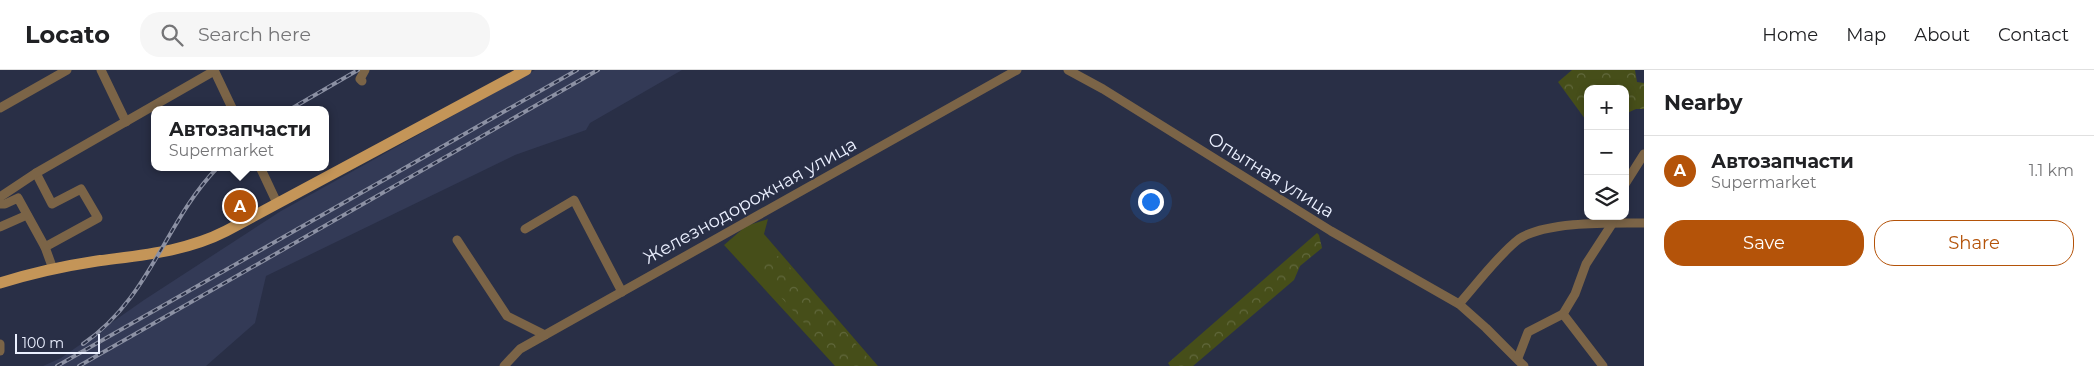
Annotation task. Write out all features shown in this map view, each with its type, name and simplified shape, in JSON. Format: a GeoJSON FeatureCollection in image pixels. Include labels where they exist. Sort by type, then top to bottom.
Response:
{"type":"FeatureCollection","features":[{"type":"Feature","properties":{"kind":"main road"},"geometry":{"type":"LineString","coordinates":[[0,283],[53,269],[161,252],[197,244],[226,232],[519,72]]}},
{"type":"Feature","properties":{"kind":"street"},"geometry":{"type":"LineString","coordinates":[[0,108],[66,70]]}},
{"type":"Feature","properties":{"kind":"street"},"geometry":{"type":"LineString","coordinates":[[101,70],[126,122]]}},
{"type":"Feature","properties":{"kind":"street"},"geometry":{"type":"LineString","coordinates":[[362,82],[360,79],[365,70]]}},
{"type":"Feature","properties":{"kind":"street","name":"Железнодорожная улица"},"geometry":{"type":"LineString","coordinates":[[504,366],[520,349],[1016,70]]}},
{"type":"Feature","properties":{"kind":"street","name":"Опытная улица"},"geometry":{"type":"LineString","coordinates":[[1068,70],[1103,89],[1331,231],[1459,304],[1521,362],[1528,332],[1563,314]]}},
{"type":"Feature","properties":{"kind":"street"},"geometry":{"type":"LineString","coordinates":[[154,106],[214,71],[231,106]]}},
{"type":"Feature","properties":{"kind":"street"},"geometry":{"type":"LineString","coordinates":[[0,197],[36,173],[151,108]]}},
{"type":"Feature","properties":{"kind":"street"},"geometry":{"type":"LineString","coordinates":[[1629,178],[1644,154]]}},
{"type":"Feature","properties":{"kind":"street"},"geometry":{"type":"LineString","coordinates":[[262,171],[277,204]]}},
{"type":"Feature","properties":{"kind":"street"},"geometry":{"type":"LineString","coordinates":[[36,173],[52,204],[81,189],[98,218],[45,247]]}},
{"type":"Feature","properties":{"kind":"street"},"geometry":{"type":"LineString","coordinates":[[0,204],[5,204],[18,198],[45,247],[53,269]]}},
{"type":"Feature","properties":{"kind":"street"},"geometry":{"type":"LineString","coordinates":[[525,229],[574,200],[622,292]]}},
{"type":"Feature","properties":{"kind":"street"},"geometry":{"type":"LineString","coordinates":[[0,227],[27,215]]}},
{"type":"Feature","properties":{"kind":"street"},"geometry":{"type":"LineString","coordinates":[[1459,304],[1512,244],[1528,234],[1545,228],[1613,220],[1644,223]]}},
{"type":"Feature","properties":{"kind":"street"},"geometry":{"type":"LineString","coordinates":[[1603,366],[1563,314],[1575,294],[1584,269],[1613,220]]}},
{"type":"Feature","properties":{"kind":"street"},"geometry":{"type":"LineString","coordinates":[[456,240],[507,316],[545,335]]}},
{"type":"Feature","properties":{"kind":"street"},"geometry":{"type":"LineString","coordinates":[[0,344],[0,351]]}},
{"type":"Feature","properties":{"kind":"shaded area"},"geometry":{"type":"Polygon","coordinates":[[[535,70],[682,70],[590,123],[586,130],[515,155],[266,276],[255,323],[206,366],[43,366],[61,358],[144,300],[281,211],[535,70]]]}},
{"type":"Feature","properties":{"kind":"green space"},"geometry":{"type":"Polygon","coordinates":[[[1572,70],[1635,70],[1637,82],[1644,83],[1644,109],[1636,109],[1629,112],[1629,85],[1584,85],[1584,118],[1558,82],[1572,70]]]}},
{"type":"Feature","properties":{"kind":"green space"},"geometry":{"type":"Polygon","coordinates":[[[768,219],[764,234],[878,366],[835,366],[724,245],[746,226],[768,219]]]}},
{"type":"Feature","properties":{"kind":"green space"},"geometry":{"type":"Polygon","coordinates":[[[1317,233],[1322,248],[1300,266],[1294,280],[1193,366],[1170,366],[1168,363],[1317,233]]]}},
{"type":"Feature","properties":{"kind":"green space"},"geometry":{"type":"Polygon","coordinates":[[[780,256],[875,366],[836,366],[812,339],[805,324],[759,273],[767,257],[780,256]]]}},
{"type":"Feature","properties":{"kind":"railway"},"geometry":{"type":"LineString","coordinates":[[296,106],[358,70]]}},
{"type":"Feature","properties":{"kind":"railway"},"geometry":{"type":"LineString","coordinates":[[57,366],[577,70]]}},
{"type":"Feature","properties":{"kind":"railway"},"geometry":{"type":"LineString","coordinates":[[79,366],[598,70]]}},
{"type":"Feature","properties":{"kind":"railway"},"geometry":{"type":"LineString","coordinates":[[83,344],[106,325],[142,282],[183,212],[215,171]]}},
{"type":"Feature","properties":{"kind":"place","name":"Автозапчасти"},"geometry":{"type":"Point","coordinates":[240,206]}}]}
